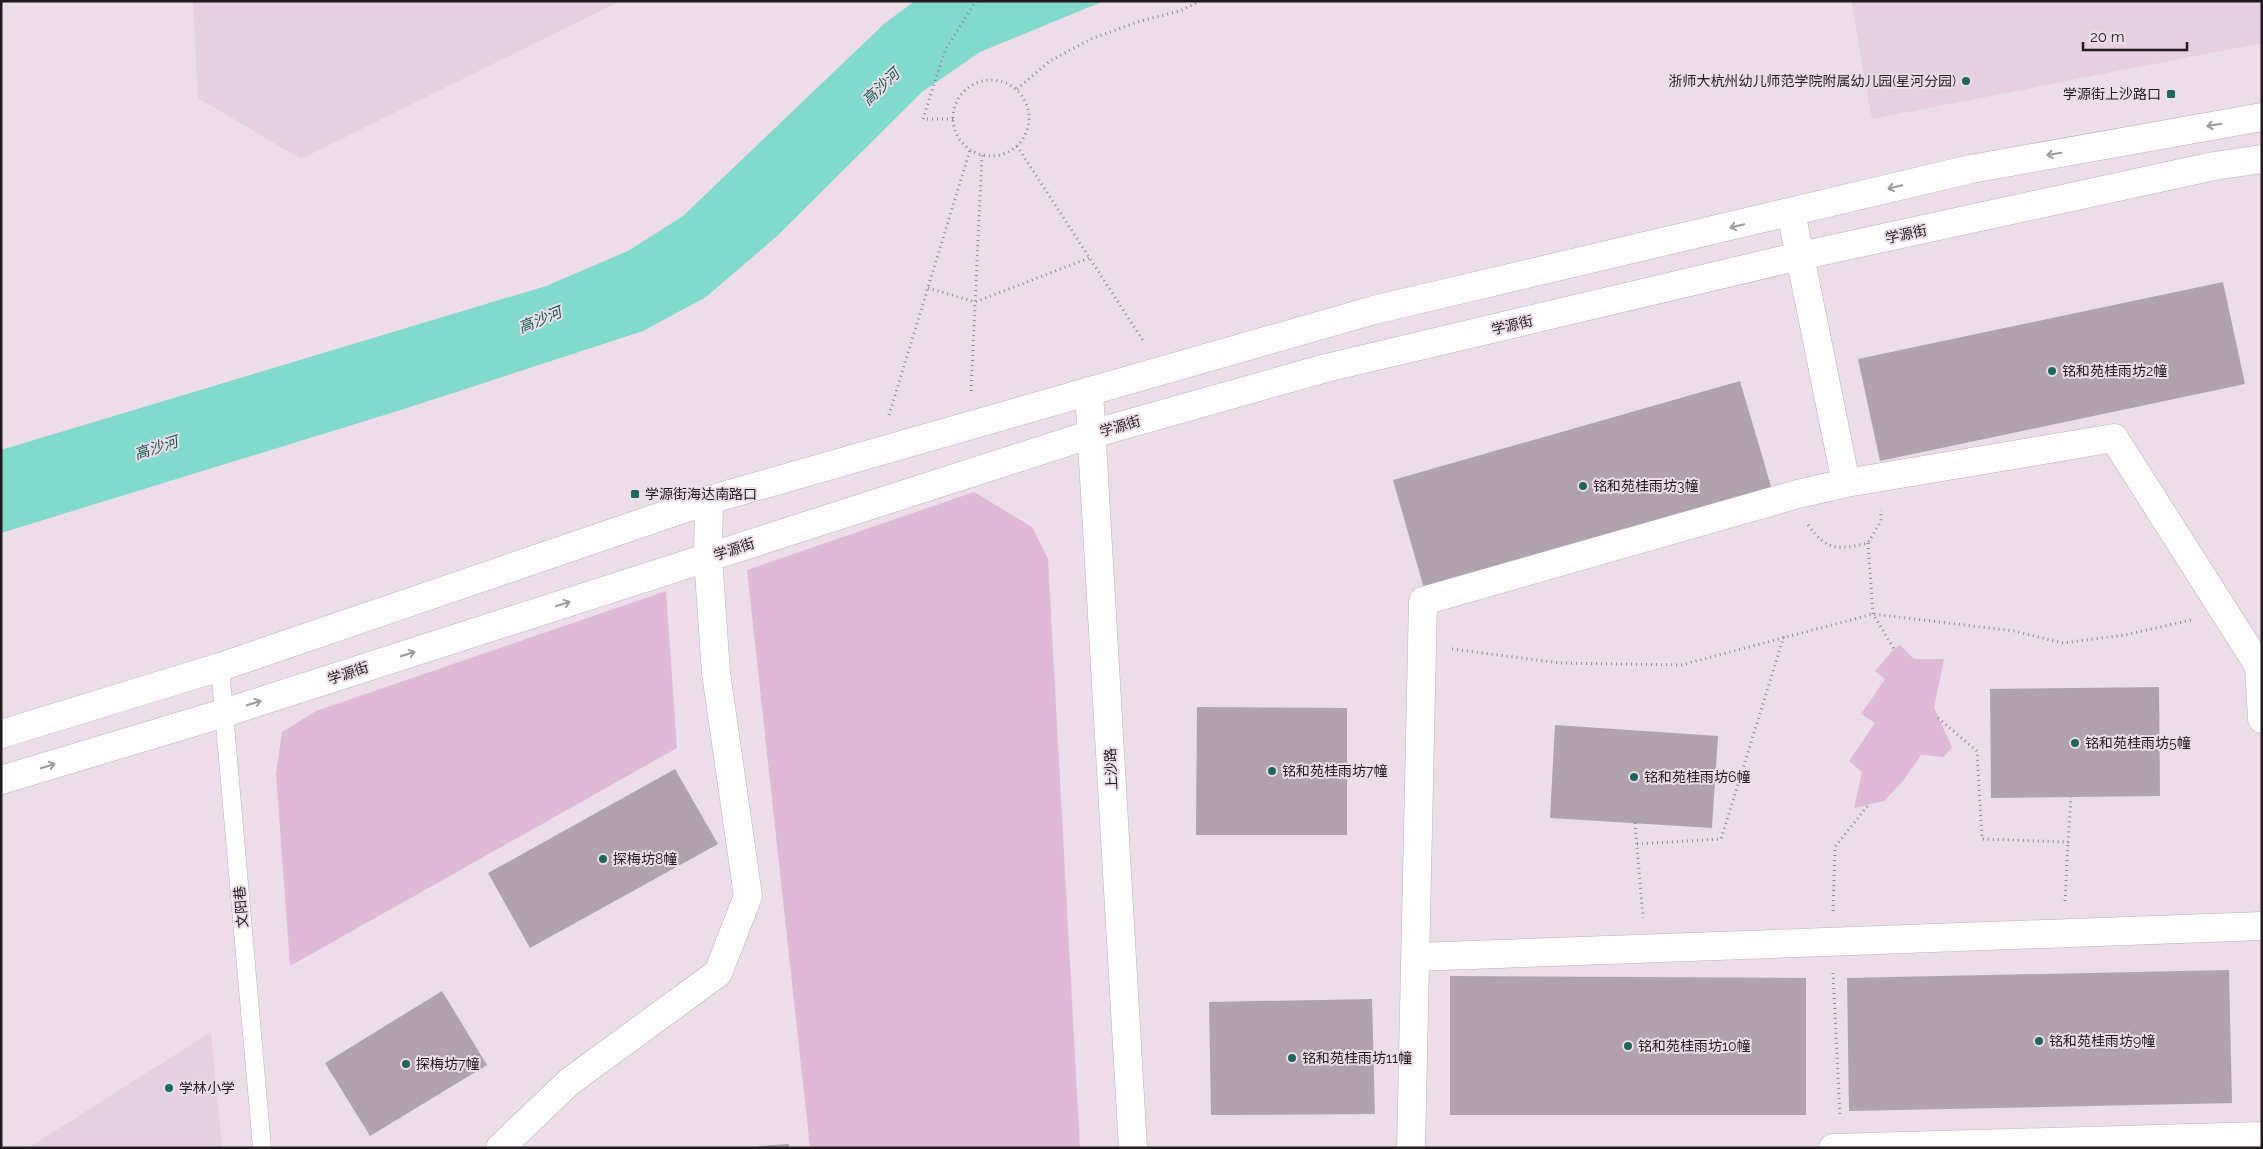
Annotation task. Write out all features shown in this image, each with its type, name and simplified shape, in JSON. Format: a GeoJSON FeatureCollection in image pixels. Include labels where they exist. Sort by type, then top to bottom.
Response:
{"type":"FeatureCollection","features":[{"type":"Feature","properties":{"kind":"main road"},"geometry":{"type":"LineString","coordinates":[[1,734],[220,667],[709,500],[1374,310],[1972,168],[2262,117]]}},
{"type":"Feature","properties":{"kind":"main road","name":"学源街"},"geometry":{"type":"LineString","coordinates":[[1,780],[224,713],[1092,434],[1326,368],[1800,256],[2214,166],[2262,159]]}},
{"type":"Feature","properties":{"kind":"main road"},"geometry":{"type":"LineString","coordinates":[[1791,212],[1846,483]]}},
{"type":"Feature","properties":{"kind":"main road","name":"上沙路"},"geometry":{"type":"LineString","coordinates":[[1089,391],[1133,1148]]}},
{"type":"Feature","properties":{"kind":"main road"},"geometry":{"type":"LineString","coordinates":[[1411,1148],[1423,602],[1798,494],[1881,475],[2114,438],[2259,666],[2262,719]]}},
{"type":"Feature","properties":{"kind":"main road"},"geometry":{"type":"LineString","coordinates":[[500,1148],[569,1082],[718,973],[748,896],[716,673],[708,557],[709,500]]}},
{"type":"Feature","properties":{"kind":"main road"},"geometry":{"type":"LineString","coordinates":[[1416,958],[2262,926]]}},
{"type":"Feature","properties":{"kind":"main road"},"geometry":{"type":"LineString","coordinates":[[1833,1148],[2262,1136]]}},
{"type":"Feature","properties":{"kind":"lane","name":"文阳巷"},"geometry":{"type":"LineString","coordinates":[[220,667],[262,1148]]}},
{"type":"Feature","properties":{"kind":"path"},"geometry":{"type":"LineString","coordinates":[[953,118],[923,118],[945,50],[976,1]]}},
{"type":"Feature","properties":{"kind":"path"},"geometry":{"type":"LineString","coordinates":[[1016,89],[1050,60],[1091,39],[1137,22],[1180,11],[1200,1]]}},
{"type":"Feature","properties":{"kind":"path"},"geometry":{"type":"LineString","coordinates":[[993,80],[1005,82],[1016,89],[1024,99],[1029,111],[1029,124],[1025,136],[1016,146],[1000,154],[982,155],[970,150],[961,142],[955,131],[953,118],[954,106],[960,95],[969,86],[980,81],[993,80]]}},
{"type":"Feature","properties":{"kind":"path"},"geometry":{"type":"LineString","coordinates":[[1016,146],[1162,370]]}},
{"type":"Feature","properties":{"kind":"path"},"geometry":{"type":"LineString","coordinates":[[878,452],[970,150]]}},
{"type":"Feature","properties":{"kind":"path"},"geometry":{"type":"LineString","coordinates":[[970,425],[982,155]]}},
{"type":"Feature","properties":{"kind":"path"},"geometry":{"type":"LineString","coordinates":[[928,288],[975,302],[1089,258]]}},
{"type":"Feature","properties":{"kind":"path"},"geometry":{"type":"LineString","coordinates":[[1881,475],[1881,521],[1868,544],[1873,614],[1894,648]]}},
{"type":"Feature","properties":{"kind":"path"},"geometry":{"type":"LineString","coordinates":[[1798,494],[1809,525],[1821,541],[1844,549],[1868,544]]}},
{"type":"Feature","properties":{"kind":"path"},"geometry":{"type":"LineString","coordinates":[[1422,646],[1560,663],[1681,665],[1784,636],[1873,614],[2014,631],[2063,643],[2125,635],[2224,612]]}},
{"type":"Feature","properties":{"kind":"path"},"geometry":{"type":"LineString","coordinates":[[1637,844],[1721,839],[1784,636]]}},
{"type":"Feature","properties":{"kind":"path"},"geometry":{"type":"LineString","coordinates":[[1938,718],[1977,751],[1982,839],[2068,842]]}},
{"type":"Feature","properties":{"kind":"path"},"geometry":{"type":"LineString","coordinates":[[2064,934],[2071,797]]}},
{"type":"Feature","properties":{"kind":"path"},"geometry":{"type":"LineString","coordinates":[[1842,1148],[1832,942],[1835,847],[1869,804]]}},
{"type":"Feature","properties":{"kind":"path"},"geometry":{"type":"LineString","coordinates":[[1635,823],[1645,949]]}},
{"type":"Feature","properties":{"kind":"shaded area"},"geometry":{"type":"Polygon","coordinates":[[[193,1],[620,1],[301,159],[198,98],[193,1]]]}},
{"type":"Feature","properties":{"kind":"shaded area","name":"浙师大杭州幼儿师范学院附属幼儿园(星河分园)"},"geometry":{"type":"Polygon","coordinates":[[[1851,1],[2262,1],[2262,43],[1872,119],[1851,1]]]}},
{"type":"Feature","properties":{"kind":"shaded area"},"geometry":{"type":"Polygon","coordinates":[[[974,492],[1032,527],[1048,559],[1080,1148],[810,1148],[747,570],[974,492]]]}},
{"type":"Feature","properties":{"kind":"shaded area"},"geometry":{"type":"Polygon","coordinates":[[[666,591],[677,748],[290,966],[276,774],[282,732],[316,711],[666,591]]]}},
{"type":"Feature","properties":{"kind":"shaded area"},"geometry":{"type":"Polygon","coordinates":[[[1900,645],[1914,659],[1944,659],[1934,708],[1952,747],[1944,757],[1921,755],[1903,781],[1884,801],[1854,808],[1862,772],[1849,761],[1875,723],[1861,714],[1885,679],[1875,671],[1894,649],[1900,645]]]}},
{"type":"Feature","properties":{"kind":"shaded area","name":"学林小学"},"geometry":{"type":"Polygon","coordinates":[[[211,1032],[222,1148],[28,1148],[211,1032]]]}},
{"type":"Feature","properties":{"kind":"water","name":"高沙河"},"geometry":{"type":"Polygon","coordinates":[[[915,1],[1104,1],[980,52],[922,92],[776,237],[706,297],[643,331],[404,409],[1,533],[1,450],[546,286],[628,251],[683,216],[885,23],[915,1]]]}},
{"type":"Feature","properties":{"kind":"building","name":"铭和苑桂雨坊2幢"},"geometry":{"type":"Polygon","coordinates":[[[2223,282],[2245,384],[1880,461],[1858,359],[2223,282]]]}},
{"type":"Feature","properties":{"kind":"building","name":"铭和苑桂雨坊3幢"},"geometry":{"type":"Polygon","coordinates":[[[1740,381],[1773,493],[1425,592],[1393,480],[1740,381]]]}},
{"type":"Feature","properties":{"kind":"building","name":"铭和苑桂雨坊5幢"},"geometry":{"type":"Polygon","coordinates":[[[2159,687],[2160,796],[1991,798],[1990,689],[2159,687]]]}},
{"type":"Feature","properties":{"kind":"building","name":"铭和苑桂雨坊7幢"},"geometry":{"type":"Polygon","coordinates":[[[1197,707],[1347,708],[1347,835],[1196,835],[1197,707]]]}},
{"type":"Feature","properties":{"kind":"building","name":"铭和苑桂雨坊6幢"},"geometry":{"type":"Polygon","coordinates":[[[1555,725],[1718,736],[1712,828],[1550,818],[1555,725]]]}},
{"type":"Feature","properties":{"kind":"building","name":"探梅坊8幢"},"geometry":{"type":"Polygon","coordinates":[[[675,769],[718,844],[530,948],[488,873],[675,769]]]}},
{"type":"Feature","properties":{"kind":"building","name":"铭和苑桂雨坊9幢"},"geometry":{"type":"Polygon","coordinates":[[[2229,970],[2232,1103],[1849,1111],[1847,978],[2229,970]]]}},
{"type":"Feature","properties":{"kind":"building","name":"铭和苑桂雨坊10幢"},"geometry":{"type":"Polygon","coordinates":[[[1450,976],[1806,978],[1806,1115],[1450,1115],[1450,976]]]}},
{"type":"Feature","properties":{"kind":"building","name":"探梅坊7幢"},"geometry":{"type":"Polygon","coordinates":[[[442,991],[487,1065],[370,1136],[325,1063],[442,991]]]}},
{"type":"Feature","properties":{"kind":"building","name":"铭和苑桂雨坊11幢"},"geometry":{"type":"Polygon","coordinates":[[[1372,999],[1375,1114],[1211,1115],[1209,1002],[1372,999]]]}},
{"type":"Feature","properties":{"kind":"building"},"geometry":{"type":"Polygon","coordinates":[[[789,1144],[789,1148],[759,1148],[759,1146],[789,1144]]]}},
{"type":"Feature","properties":{"kind":"place","name":"浙师大杭州幼儿师范学院附属幼儿园(星河分园)"},"geometry":{"type":"Point","coordinates":[1966,81]}},
{"type":"Feature","properties":{"kind":"place","name":"学源街上沙路口"},"geometry":{"type":"Point","coordinates":[2171,94]}},
{"type":"Feature","properties":{"kind":"place","name":"铭和苑桂雨坊2幢"},"geometry":{"type":"Point","coordinates":[2052,371]}},
{"type":"Feature","properties":{"kind":"place","name":"铭和苑桂雨坊3幢"},"geometry":{"type":"Point","coordinates":[1583,486]}},
{"type":"Feature","properties":{"kind":"place","name":"学源街海达南路口"},"geometry":{"type":"Point","coordinates":[635,494]}},
{"type":"Feature","properties":{"kind":"place","name":"铭和苑桂雨坊5幢"},"geometry":{"type":"Point","coordinates":[2075,743]}},
{"type":"Feature","properties":{"kind":"place","name":"铭和苑桂雨坊7幢"},"geometry":{"type":"Point","coordinates":[1272,771]}},
{"type":"Feature","properties":{"kind":"place","name":"铭和苑桂雨坊6幢"},"geometry":{"type":"Point","coordinates":[1634,777]}},
{"type":"Feature","properties":{"kind":"place","name":"探梅坊8幢"},"geometry":{"type":"Point","coordinates":[603,859]}},
{"type":"Feature","properties":{"kind":"place","name":"铭和苑桂雨坊9幢"},"geometry":{"type":"Point","coordinates":[2039,1041]}},
{"type":"Feature","properties":{"kind":"place","name":"铭和苑桂雨坊10幢"},"geometry":{"type":"Point","coordinates":[1628,1046]}},
{"type":"Feature","properties":{"kind":"place","name":"铭和苑桂雨坊11幢"},"geometry":{"type":"Point","coordinates":[1292,1058]}},
{"type":"Feature","properties":{"kind":"place","name":"探梅坊7幢"},"geometry":{"type":"Point","coordinates":[406,1064]}},
{"type":"Feature","properties":{"kind":"place","name":"学林小学"},"geometry":{"type":"Point","coordinates":[169,1088]}}]}
